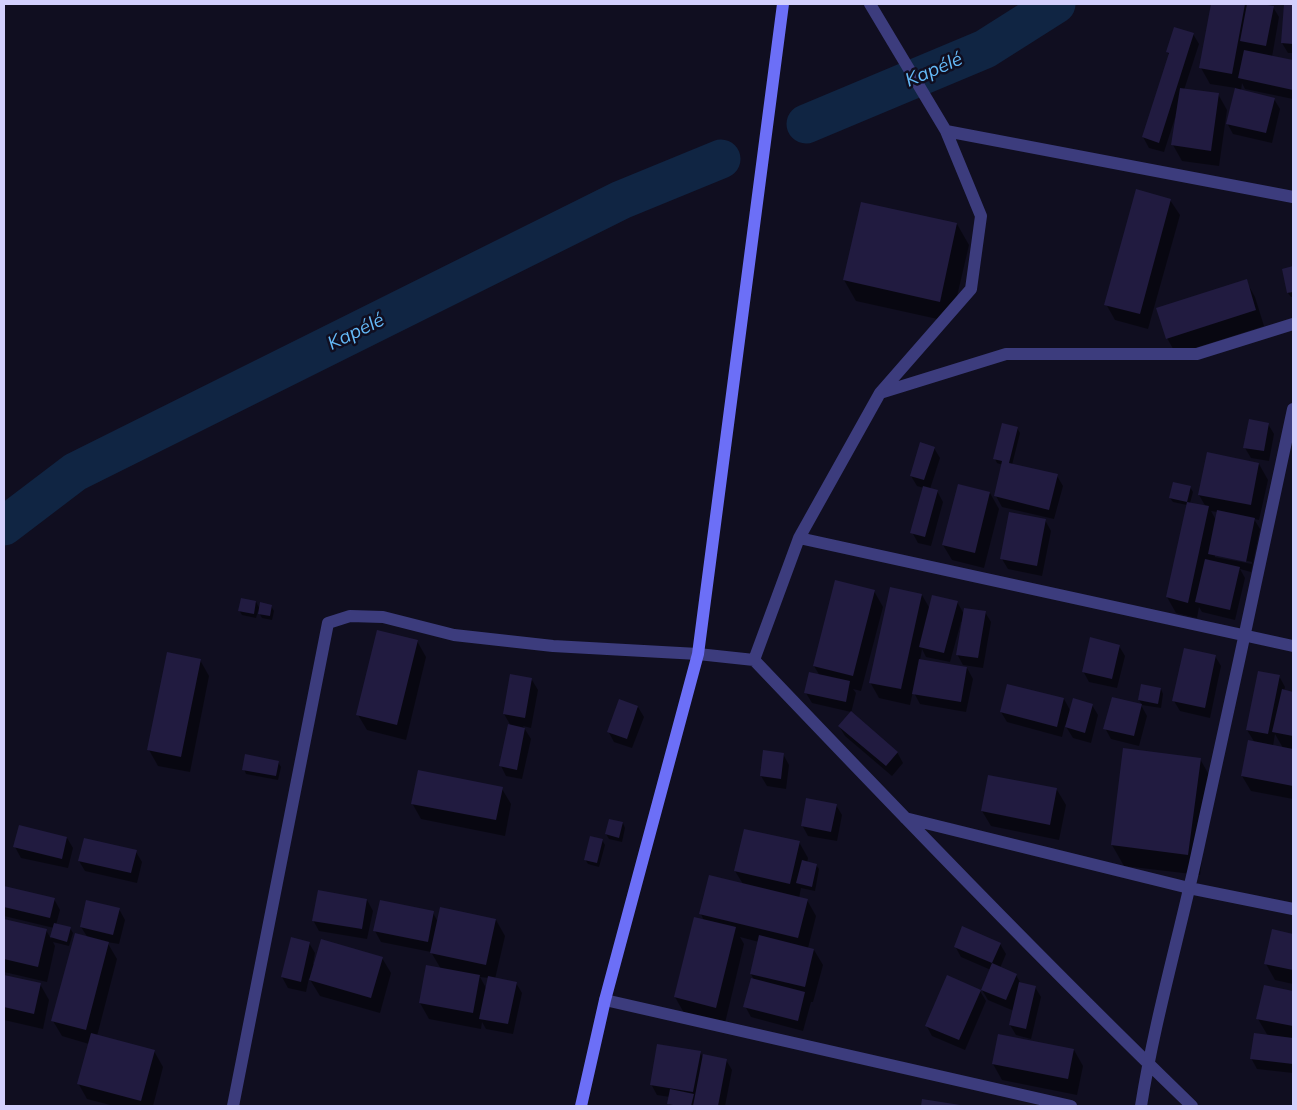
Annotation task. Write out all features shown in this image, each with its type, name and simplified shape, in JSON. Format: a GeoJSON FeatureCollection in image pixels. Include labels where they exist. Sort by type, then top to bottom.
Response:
{"type":"FeatureCollection","features":[{"type":"Feature","properties":{"kind":"street"},"geometry":{"type":"LineString","coordinates":[[581,1106],[605,1000],[698,654],[783,4]]}},
{"type":"Feature","properties":{"kind":"street"},"geometry":{"type":"LineString","coordinates":[[754,660],[799,538],[880,393],[970,289],[981,216],[946,131],[870,4]]}},
{"type":"Feature","properties":{"kind":"street"},"geometry":{"type":"LineString","coordinates":[[946,131],[1293,197]]}},
{"type":"Feature","properties":{"kind":"street"},"geometry":{"type":"LineString","coordinates":[[880,393],[1006,354],[1197,354],[1293,324]]}},
{"type":"Feature","properties":{"kind":"street"},"geometry":{"type":"LineString","coordinates":[[1141,1106],[1148,1063],[1189,888],[1293,409]]}},
{"type":"Feature","properties":{"kind":"street"},"geometry":{"type":"LineString","coordinates":[[799,538],[1293,646]]}},
{"type":"Feature","properties":{"kind":"street"},"geometry":{"type":"LineString","coordinates":[[233,1106],[328,623],[350,616],[383,617],[454,635],[553,646],[698,654],[754,660],[905,818],[1192,1106]]}},
{"type":"Feature","properties":{"kind":"street"},"geometry":{"type":"LineString","coordinates":[[905,818],[1189,888],[1293,909]]}},
{"type":"Feature","properties":{"kind":"street"},"geometry":{"type":"LineString","coordinates":[[605,1000],[1071,1106]]}},
{"type":"Feature","properties":{"kind":"building"},"geometry":{"type":"Polygon","coordinates":[[[1211,4],[1245,4],[1232,74],[1199,68],[1211,4]]]}},
{"type":"Feature","properties":{"kind":"building"},"geometry":{"type":"Polygon","coordinates":[[[1247,4],[1274,6],[1266,46],[1240,41],[1247,4]]]}},
{"type":"Feature","properties":{"kind":"building"},"geometry":{"type":"Polygon","coordinates":[[[1284,4],[1293,4],[1293,44],[1281,43],[1284,4]]]}},
{"type":"Feature","properties":{"kind":"building"},"geometry":{"type":"Polygon","coordinates":[[[1174,27],[1194,33],[1159,143],[1142,137],[1169,53],[1166,52],[1174,27]]]}},
{"type":"Feature","properties":{"kind":"building"},"geometry":{"type":"Polygon","coordinates":[[[1244,50],[1293,60],[1293,90],[1238,78],[1244,50]]]}},
{"type":"Feature","properties":{"kind":"building"},"geometry":{"type":"Polygon","coordinates":[[[1180,88],[1219,93],[1211,151],[1171,145],[1180,88]]]}},
{"type":"Feature","properties":{"kind":"building"},"geometry":{"type":"Polygon","coordinates":[[[1235,88],[1275,98],[1266,133],[1226,124],[1235,88]]]}},
{"type":"Feature","properties":{"kind":"building"},"geometry":{"type":"Polygon","coordinates":[[[1136,189],[1171,199],[1140,314],[1104,305],[1136,189]]]}},
{"type":"Feature","properties":{"kind":"building"},"geometry":{"type":"Polygon","coordinates":[[[861,202],[957,223],[940,302],[843,280],[861,202]]]}},
{"type":"Feature","properties":{"kind":"building"},"geometry":{"type":"Polygon","coordinates":[[[1293,266],[1293,292],[1287,293],[1282,269],[1293,266]]]}},
{"type":"Feature","properties":{"kind":"building"},"geometry":{"type":"Polygon","coordinates":[[[1247,279],[1256,310],[1166,339],[1156,308],[1247,279]]]}},
{"type":"Feature","properties":{"kind":"building"},"geometry":{"type":"Polygon","coordinates":[[[1249,419],[1269,423],[1264,451],[1243,448],[1249,419]]]}},
{"type":"Feature","properties":{"kind":"building"},"geometry":{"type":"Polygon","coordinates":[[[1002,423],[1018,427],[1009,463],[1058,474],[1049,510],[994,496],[1002,461],[993,459],[1002,423]]]}},
{"type":"Feature","properties":{"kind":"building"},"geometry":{"type":"Polygon","coordinates":[[[920,442],[935,447],[924,480],[910,476],[920,442]]]}},
{"type":"Feature","properties":{"kind":"building"},"geometry":{"type":"Polygon","coordinates":[[[1207,452],[1259,463],[1251,505],[1198,495],[1207,452]]]}},
{"type":"Feature","properties":{"kind":"building"},"geometry":{"type":"Polygon","coordinates":[[[1173,482],[1191,486],[1187,502],[1169,498],[1173,482]]]}},
{"type":"Feature","properties":{"kind":"building"},"geometry":{"type":"Polygon","coordinates":[[[958,484],[990,492],[975,553],[942,545],[958,484]]]}},
{"type":"Feature","properties":{"kind":"building"},"geometry":{"type":"Polygon","coordinates":[[[923,486],[938,490],[925,537],[910,533],[923,486]]]}},
{"type":"Feature","properties":{"kind":"building"},"geometry":{"type":"Polygon","coordinates":[[[1187,502],[1209,506],[1188,603],[1166,597],[1187,502]]]}},
{"type":"Feature","properties":{"kind":"building"},"geometry":{"type":"Polygon","coordinates":[[[1217,510],[1255,518],[1246,562],[1208,554],[1217,510]]]}},
{"type":"Feature","properties":{"kind":"building"},"geometry":{"type":"Polygon","coordinates":[[[1009,512],[1046,519],[1037,566],[1000,559],[1009,512]]]}},
{"type":"Feature","properties":{"kind":"building"},"geometry":{"type":"Polygon","coordinates":[[[1205,559],[1240,567],[1230,610],[1195,602],[1205,559]]]}},
{"type":"Feature","properties":{"kind":"building"},"geometry":{"type":"Polygon","coordinates":[[[835,580],[875,590],[853,676],[813,666],[835,580]]]}},
{"type":"Feature","properties":{"kind":"building"},"geometry":{"type":"Polygon","coordinates":[[[890,587],[922,594],[901,689],[869,683],[890,587]]]}},
{"type":"Feature","properties":{"kind":"building"},"geometry":{"type":"Polygon","coordinates":[[[932,595],[958,601],[944,653],[919,647],[932,595]]]}},
{"type":"Feature","properties":{"kind":"building"},"geometry":{"type":"Polygon","coordinates":[[[241,598],[256,601],[254,614],[238,611],[241,598]]]}},
{"type":"Feature","properties":{"kind":"building"},"geometry":{"type":"Polygon","coordinates":[[[260,602],[272,605],[270,616],[258,614],[260,602]]]}},
{"type":"Feature","properties":{"kind":"building"},"geometry":{"type":"Polygon","coordinates":[[[964,608],[986,611],[978,658],[956,655],[964,608]]]}},
{"type":"Feature","properties":{"kind":"building"},"geometry":{"type":"Polygon","coordinates":[[[377,630],[418,640],[397,725],[356,715],[377,630]]]}},
{"type":"Feature","properties":{"kind":"building"},"geometry":{"type":"Polygon","coordinates":[[[1090,637],[1120,645],[1112,679],[1082,672],[1090,637]]]}},
{"type":"Feature","properties":{"kind":"building"},"geometry":{"type":"Polygon","coordinates":[[[1184,648],[1216,655],[1205,708],[1172,701],[1184,648]]]}},
{"type":"Feature","properties":{"kind":"building"},"geometry":{"type":"Polygon","coordinates":[[[167,652],[201,659],[181,757],[147,750],[167,652]]]}},
{"type":"Feature","properties":{"kind":"building"},"geometry":{"type":"Polygon","coordinates":[[[919,659],[967,667],[961,702],[912,694],[919,659]]]}},
{"type":"Feature","properties":{"kind":"building"},"geometry":{"type":"Polygon","coordinates":[[[1258,671],[1280,675],[1268,734],[1246,730],[1258,671]]]}},
{"type":"Feature","properties":{"kind":"building"},"geometry":{"type":"Polygon","coordinates":[[[809,672],[850,681],[846,702],[804,693],[809,672]]]}},
{"type":"Feature","properties":{"kind":"building"},"geometry":{"type":"Polygon","coordinates":[[[510,674],[532,678],[525,718],[503,714],[510,674]]]}},
{"type":"Feature","properties":{"kind":"building"},"geometry":{"type":"Polygon","coordinates":[[[1007,684],[1064,698],[1057,727],[1000,712],[1007,684]]]}},
{"type":"Feature","properties":{"kind":"building"},"geometry":{"type":"Polygon","coordinates":[[[1141,684],[1161,688],[1158,704],[1138,700],[1141,684]]]}},
{"type":"Feature","properties":{"kind":"building"},"geometry":{"type":"Polygon","coordinates":[[[1282,689],[1293,692],[1293,736],[1272,732],[1282,689]]]}},
{"type":"Feature","properties":{"kind":"building"},"geometry":{"type":"Polygon","coordinates":[[[1112,697],[1142,704],[1134,736],[1103,729],[1112,697]]]}},
{"type":"Feature","properties":{"kind":"building"},"geometry":{"type":"Polygon","coordinates":[[[1073,698],[1093,704],[1085,733],[1065,727],[1073,698]]]}},
{"type":"Feature","properties":{"kind":"building"},"geometry":{"type":"Polygon","coordinates":[[[619,699],[638,706],[627,739],[607,732],[619,699]]]}},
{"type":"Feature","properties":{"kind":"building"},"geometry":{"type":"Polygon","coordinates":[[[851,711],[898,752],[886,766],[838,726],[851,711]]]}},
{"type":"Feature","properties":{"kind":"building"},"geometry":{"type":"Polygon","coordinates":[[[508,724],[525,728],[517,770],[499,766],[508,724]]]}},
{"type":"Feature","properties":{"kind":"building"},"geometry":{"type":"Polygon","coordinates":[[[1248,740],[1293,749],[1293,786],[1241,776],[1248,740]]]}},
{"type":"Feature","properties":{"kind":"building"},"geometry":{"type":"Polygon","coordinates":[[[1123,748],[1201,758],[1188,855],[1111,845],[1123,748]]]}},
{"type":"Feature","properties":{"kind":"building"},"geometry":{"type":"Polygon","coordinates":[[[763,750],[784,753],[781,779],[760,776],[763,750]]]}},
{"type":"Feature","properties":{"kind":"building"},"geometry":{"type":"Polygon","coordinates":[[[245,754],[279,761],[276,776],[242,770],[245,754]]]}},
{"type":"Feature","properties":{"kind":"building"},"geometry":{"type":"Polygon","coordinates":[[[418,770],[503,787],[496,820],[411,804],[418,770]]]}},
{"type":"Feature","properties":{"kind":"building"},"geometry":{"type":"Polygon","coordinates":[[[988,775],[1057,788],[1050,825],[981,811],[988,775]]]}},
{"type":"Feature","properties":{"kind":"building"},"geometry":{"type":"Polygon","coordinates":[[[806,798],[837,804],[831,832],[801,826],[806,798]]]}},
{"type":"Feature","properties":{"kind":"building"},"geometry":{"type":"Polygon","coordinates":[[[609,819],[623,822],[619,838],[605,834],[609,819]]]}},
{"type":"Feature","properties":{"kind":"building"},"geometry":{"type":"Polygon","coordinates":[[[19,825],[67,837],[62,859],[13,847],[19,825]]]}},
{"type":"Feature","properties":{"kind":"building"},"geometry":{"type":"Polygon","coordinates":[[[744,829],[800,841],[790,884],[734,871],[744,829]]]}},
{"type":"Feature","properties":{"kind":"building"},"geometry":{"type":"Polygon","coordinates":[[[590,836],[603,839],[597,863],[584,860],[590,836]]]}},
{"type":"Feature","properties":{"kind":"building"},"geometry":{"type":"Polygon","coordinates":[[[84,838],[137,850],[131,873],[78,861],[84,838]]]}},
{"type":"Feature","properties":{"kind":"building"},"geometry":{"type":"Polygon","coordinates":[[[802,860],[817,864],[812,887],[796,883],[802,860]]]}},
{"type":"Feature","properties":{"kind":"building"},"geometry":{"type":"Polygon","coordinates":[[[709,875],[808,899],[798,938],[699,914],[709,875]]]}},
{"type":"Feature","properties":{"kind":"building"},"geometry":{"type":"Polygon","coordinates":[[[4,886],[55,898],[50,918],[4,907],[4,886]]]}},
{"type":"Feature","properties":{"kind":"building"},"geometry":{"type":"Polygon","coordinates":[[[318,890],[367,899],[362,929],[312,921],[318,890]]]}},
{"type":"Feature","properties":{"kind":"building"},"geometry":{"type":"Polygon","coordinates":[[[86,900],[120,908],[113,935],[80,927],[86,900]]]}},
{"type":"Feature","properties":{"kind":"building"},"geometry":{"type":"Polygon","coordinates":[[[380,900],[434,911],[428,942],[373,931],[380,900]]]}},
{"type":"Feature","properties":{"kind":"building"},"geometry":{"type":"Polygon","coordinates":[[[440,907],[496,919],[486,965],[430,953],[440,907]]]}},
{"type":"Feature","properties":{"kind":"building"},"geometry":{"type":"Polygon","coordinates":[[[694,917],[736,927],[716,1008],[674,997],[694,917]]]}},
{"type":"Feature","properties":{"kind":"building"},"geometry":{"type":"Polygon","coordinates":[[[4,919],[47,929],[38,967],[4,959],[4,919]]]}},
{"type":"Feature","properties":{"kind":"building"},"geometry":{"type":"Polygon","coordinates":[[[54,923],[71,927],[67,942],[50,937],[54,923]]]}},
{"type":"Feature","properties":{"kind":"building"},"geometry":{"type":"Polygon","coordinates":[[[962,926],[1001,943],[992,963],[954,947],[962,926]]]}},
{"type":"Feature","properties":{"kind":"building"},"geometry":{"type":"Polygon","coordinates":[[[1272,929],[1293,934],[1293,970],[1264,964],[1272,929]]]}},
{"type":"Feature","properties":{"kind":"building"},"geometry":{"type":"Polygon","coordinates":[[[75,933],[109,942],[86,1030],[51,1021],[75,933]]]}},
{"type":"Feature","properties":{"kind":"building"},"geometry":{"type":"Polygon","coordinates":[[[759,935],[814,949],[805,987],[750,974],[759,935]]]}},
{"type":"Feature","properties":{"kind":"building"},"geometry":{"type":"Polygon","coordinates":[[[291,937],[310,942],[301,982],[281,977],[291,937]]]}},
{"type":"Feature","properties":{"kind":"building"},"geometry":{"type":"Polygon","coordinates":[[[321,939],[383,957],[371,998],[309,980],[321,939]]]}},
{"type":"Feature","properties":{"kind":"building"},"geometry":{"type":"Polygon","coordinates":[[[992,963],[1017,974],[1006,1000],[981,990],[992,963]]]}},
{"type":"Feature","properties":{"kind":"building"},"geometry":{"type":"Polygon","coordinates":[[[426,965],[480,975],[473,1013],[419,1003],[426,965]]]}},
{"type":"Feature","properties":{"kind":"building"},"geometry":{"type":"Polygon","coordinates":[[[4,975],[41,983],[34,1014],[4,1007],[4,975]]]}},
{"type":"Feature","properties":{"kind":"building"},"geometry":{"type":"Polygon","coordinates":[[[947,975],[981,990],[959,1040],[925,1026],[947,975]]]}},
{"type":"Feature","properties":{"kind":"building"},"geometry":{"type":"Polygon","coordinates":[[[488,976],[517,982],[508,1024],[479,1019],[488,976]]]}},
{"type":"Feature","properties":{"kind":"building"},"geometry":{"type":"Polygon","coordinates":[[[751,978],[805,992],[798,1021],[743,1007],[751,978]]]}},
{"type":"Feature","properties":{"kind":"building"},"geometry":{"type":"Polygon","coordinates":[[[1019,982],[1036,986],[1026,1029],[1009,1025],[1019,982]]]}},
{"type":"Feature","properties":{"kind":"building"},"geometry":{"type":"Polygon","coordinates":[[[1264,985],[1293,991],[1293,1026],[1256,1019],[1264,985]]]}},
{"type":"Feature","properties":{"kind":"building"},"geometry":{"type":"Polygon","coordinates":[[[91,1033],[155,1050],[141,1101],[77,1084],[91,1033]]]}},
{"type":"Feature","properties":{"kind":"building"},"geometry":{"type":"Polygon","coordinates":[[[1254,1033],[1293,1038],[1293,1064],[1250,1059],[1254,1033]]]}},
{"type":"Feature","properties":{"kind":"building"},"geometry":{"type":"Polygon","coordinates":[[[998,1034],[1074,1049],[1068,1079],[992,1064],[998,1034]]]}},
{"type":"Feature","properties":{"kind":"building"},"geometry":{"type":"Polygon","coordinates":[[[657,1044],[701,1051],[693,1092],[650,1085],[657,1044]]]}},
{"type":"Feature","properties":{"kind":"building"},"geometry":{"type":"Polygon","coordinates":[[[703,1054],[727,1059],[718,1106],[693,1106],[703,1054]]]}},
{"type":"Feature","properties":{"kind":"building"},"geometry":{"type":"Polygon","coordinates":[[[670,1089],[694,1094],[691,1106],[667,1104],[670,1089]]]}},
{"type":"Feature","properties":{"kind":"building"},"geometry":{"type":"Polygon","coordinates":[[[922,1099],[960,1105],[960,1106],[921,1106],[922,1099]]]}},
{"type":"Feature","properties":{"kind":"waterway","name":"Kapélé"},"geometry":{"type":"LineString","coordinates":[[806,124],[985,49],[1056,4]]}},
{"type":"Feature","properties":{"kind":"waterway","name":"Kapélé"},"geometry":{"type":"LineString","coordinates":[[4,526],[75,472],[621,200],[721,159]]}}]}
